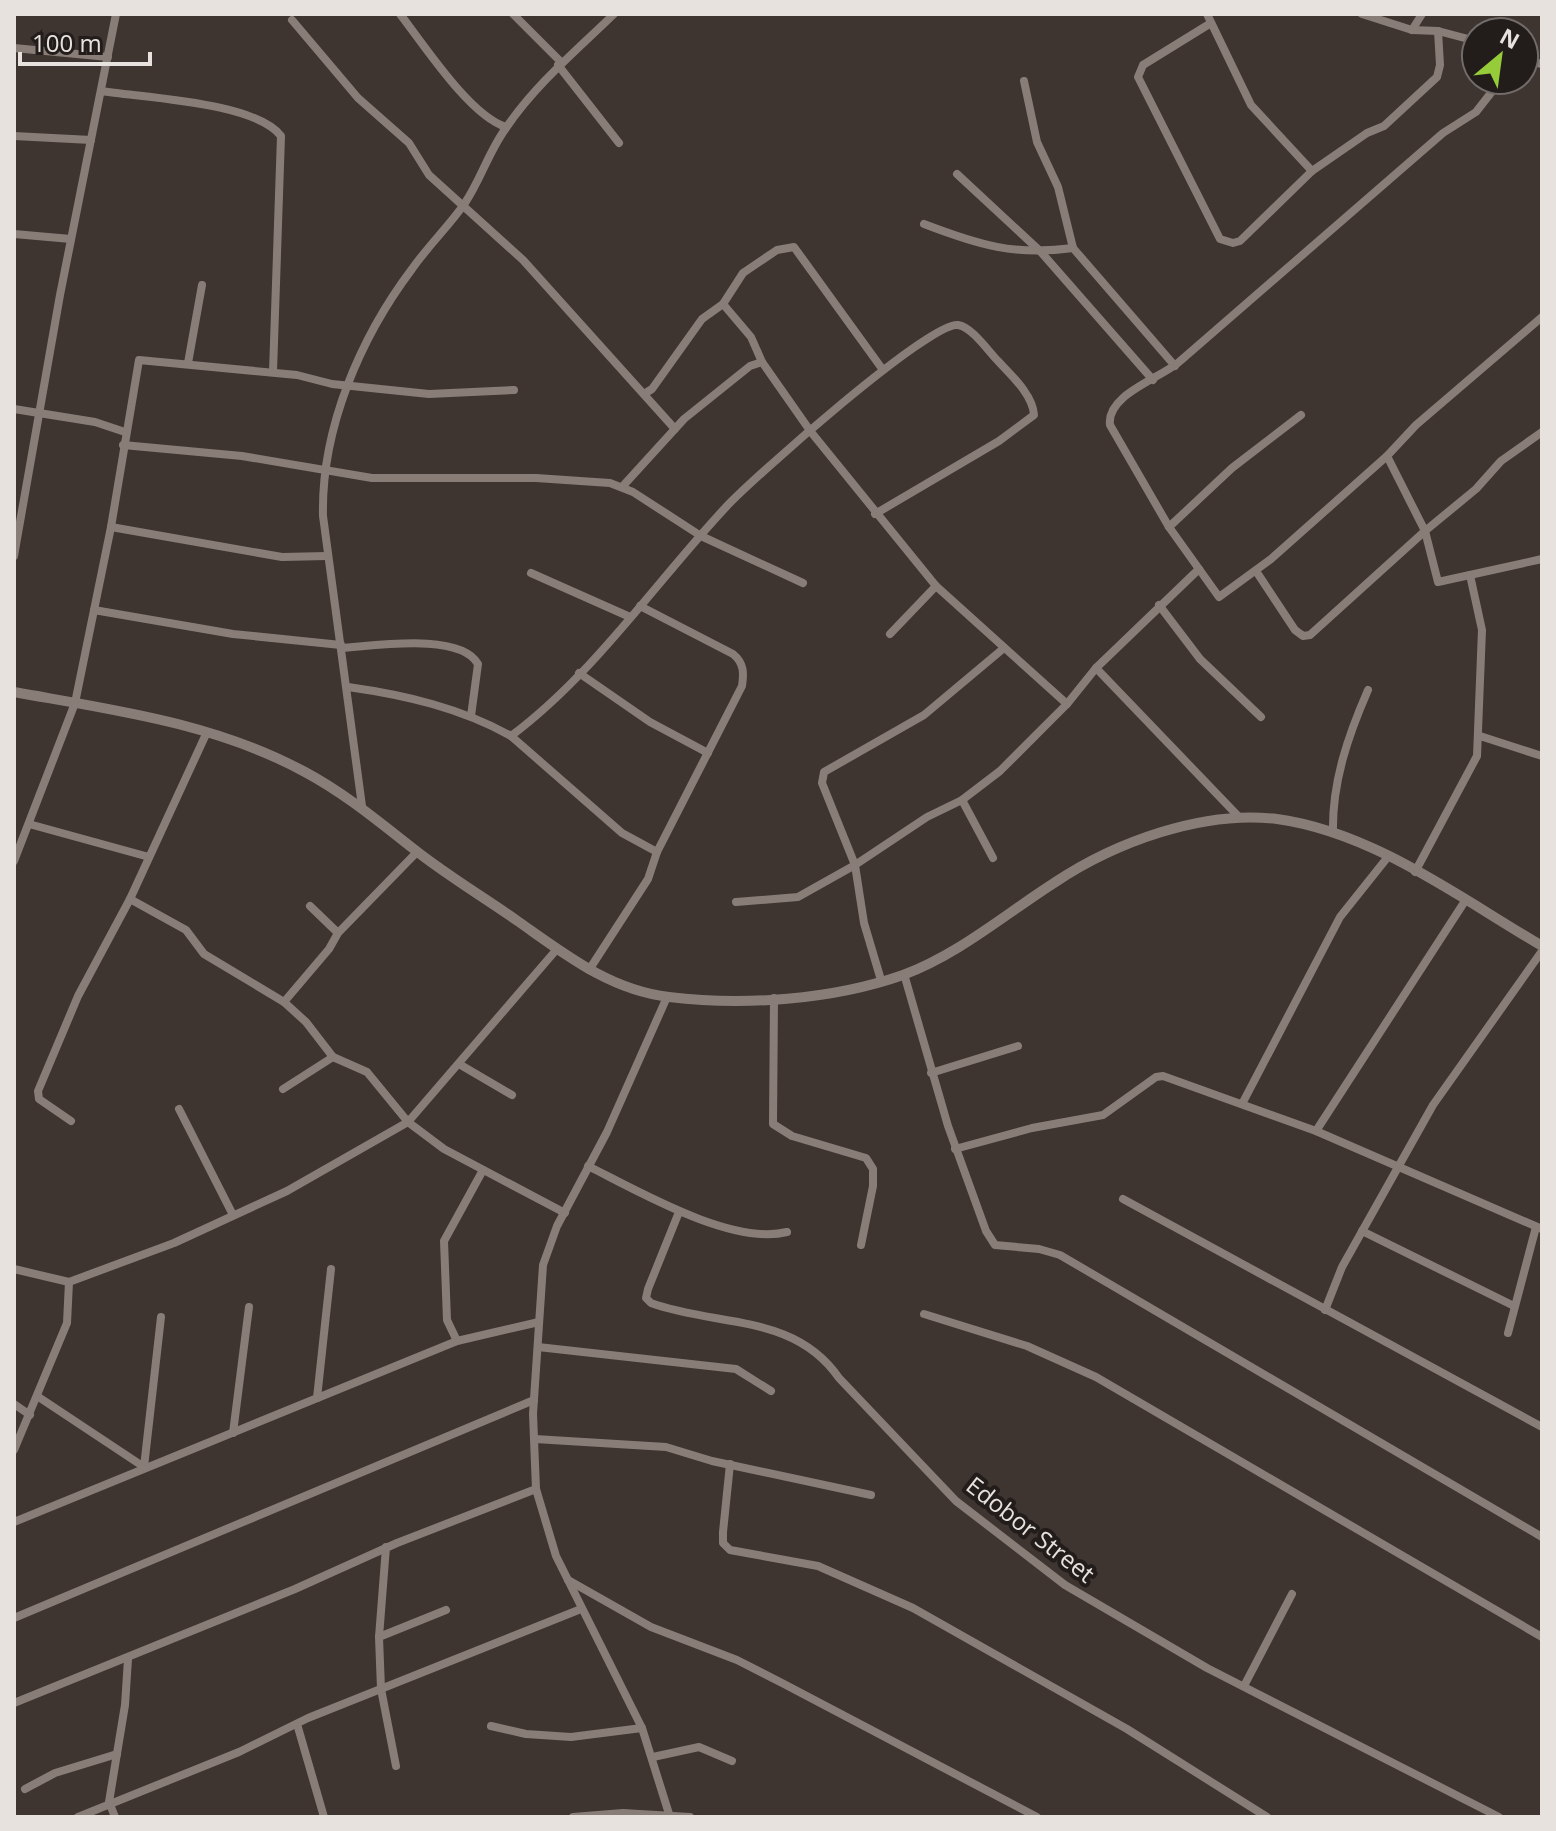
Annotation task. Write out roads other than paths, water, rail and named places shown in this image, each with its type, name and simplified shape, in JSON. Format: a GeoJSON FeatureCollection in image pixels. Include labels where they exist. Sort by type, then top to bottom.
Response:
{"type":"FeatureCollection","features":[{"type":"Feature","properties":{"kind":"street"},"geometry":{"type":"LineString","coordinates":[[14,556],[71,239],[116,14]]}},
{"type":"Feature","properties":{"kind":"street"},"geometry":{"type":"LineString","coordinates":[[400,14],[468,99],[498,125],[506,127]]}},
{"type":"Feature","properties":{"kind":"street"},"geometry":{"type":"LineString","coordinates":[[513,14],[560,64],[619,143]]}},
{"type":"Feature","properties":{"kind":"street"},"geometry":{"type":"LineString","coordinates":[[362,806],[323,516],[325,469],[348,385],[390,300],[464,205],[506,127],[560,64],[614,14]]}},
{"type":"Feature","properties":{"kind":"street"},"geometry":{"type":"LineString","coordinates":[[1207,14],[1251,105],[1312,171]]}},
{"type":"Feature","properties":{"kind":"street"},"geometry":{"type":"LineString","coordinates":[[1362,14],[1412,30],[1438,31],[1460,37]]}},
{"type":"Feature","properties":{"kind":"street"},"geometry":{"type":"LineString","coordinates":[[1412,30],[1422,14]]}},
{"type":"Feature","properties":{"kind":"street"},"geometry":{"type":"LineString","coordinates":[[292,20],[358,98],[409,143],[429,175],[523,260],[675,429]]}},
{"type":"Feature","properties":{"kind":"street"},"geometry":{"type":"LineString","coordinates":[[1211,23],[1143,65],[1138,77],[1220,239],[1233,243],[1240,241],[1312,171],[1367,133],[1384,126],[1437,77],[1440,65],[1438,31]]}},
{"type":"Feature","properties":{"kind":"street"},"geometry":{"type":"LineString","coordinates":[[14,48],[108,57]]}},
{"type":"Feature","properties":{"kind":"street"},"geometry":{"type":"LineString","coordinates":[[1024,81],[1037,142],[1061,197],[1073,248],[1175,366]]}},
{"type":"Feature","properties":{"kind":"street"},"geometry":{"type":"LineString","coordinates":[[101,91],[228,110],[259,119],[274,127],[281,136],[273,372]]}},
{"type":"Feature","properties":{"kind":"street"},"geometry":{"type":"LineString","coordinates":[[1488,96],[1476,112],[1443,133],[1175,366],[1117,404],[1109,419],[1169,527],[1219,597],[1256,571],[1387,456],[1416,425],[1542,317]]}},
{"type":"Feature","properties":{"kind":"street"},"geometry":{"type":"LineString","coordinates":[[14,136],[91,140]]}},
{"type":"Feature","properties":{"kind":"street"},"geometry":{"type":"LineString","coordinates":[[957,174],[1041,252],[1153,380]]}},
{"type":"Feature","properties":{"kind":"street"},"geometry":{"type":"LineString","coordinates":[[924,224],[986,248],[1041,252],[1073,248]]}},
{"type":"Feature","properties":{"kind":"street"},"geometry":{"type":"LineString","coordinates":[[14,234],[71,239]]}},
{"type":"Feature","properties":{"kind":"street"},"geometry":{"type":"LineString","coordinates":[[644,394],[660,378],[702,319],[723,304],[743,273],[777,250],[794,247],[883,370]]}},
{"type":"Feature","properties":{"kind":"street"},"geometry":{"type":"LineString","coordinates":[[188,363],[202,285]]}},
{"type":"Feature","properties":{"kind":"street"},"geometry":{"type":"LineString","coordinates":[[723,304],[751,337],[762,362],[811,432],[936,586],[1067,704]]}},
{"type":"Feature","properties":{"kind":"street"},"geometry":{"type":"LineString","coordinates":[[511,736],[579,673],[701,536],[762,473],[883,370],[949,325],[960,325],[1010,373],[1034,411],[1031,421],[875,514]]}},
{"type":"Feature","properties":{"kind":"street"},"geometry":{"type":"LineString","coordinates":[[14,861],[75,703],[111,527],[139,360],[273,372],[429,394],[514,390]]}},
{"type":"Feature","properties":{"kind":"street"},"geometry":{"type":"LineString","coordinates":[[622,487],[675,429],[750,366],[762,362]]}},
{"type":"Feature","properties":{"kind":"street"},"geometry":{"type":"LineString","coordinates":[[14,409],[125,432]]}},
{"type":"Feature","properties":{"kind":"street"},"geometry":{"type":"LineString","coordinates":[[1169,527],[1232,468],[1301,415]]}},
{"type":"Feature","properties":{"kind":"street"},"geometry":{"type":"LineString","coordinates":[[1256,571],[1295,630],[1303,636],[1310,635],[1425,531],[1467,498],[1501,461],[1542,432]]}},
{"type":"Feature","properties":{"kind":"street"},"geometry":{"type":"LineString","coordinates":[[123,445],[242,456],[372,478],[536,478],[622,487],[701,536],[803,583]]}},
{"type":"Feature","properties":{"kind":"street"},"geometry":{"type":"LineString","coordinates":[[1387,456],[1425,531],[1438,582],[1542,559]]}},
{"type":"Feature","properties":{"kind":"street"},"geometry":{"type":"LineString","coordinates":[[111,527],[282,557],[327,556]]}},
{"type":"Feature","properties":{"kind":"street"},"geometry":{"type":"LineString","coordinates":[[736,902],[798,897],[855,865],[927,817],[962,800],[1000,771],[1067,704],[1096,668],[1199,569]]}},
{"type":"Feature","properties":{"kind":"street"},"geometry":{"type":"LineString","coordinates":[[531,573],[630,617]]}},
{"type":"Feature","properties":{"kind":"street"},"geometry":{"type":"LineString","coordinates":[[1415,872],[1447,807],[1474,767],[1480,736],[1482,630],[1470,575]]}},
{"type":"Feature","properties":{"kind":"street"},"geometry":{"type":"LineString","coordinates":[[890,634],[936,586]]}},
{"type":"Feature","properties":{"kind":"street"},"geometry":{"type":"LineString","coordinates":[[1159,605],[1200,659],[1261,717]]}},
{"type":"Feature","properties":{"kind":"street"},"geometry":{"type":"LineString","coordinates":[[589,970],[648,879],[657,852],[742,686],[742,667],[733,654],[640,606]]}},
{"type":"Feature","properties":{"kind":"street"},"geometry":{"type":"LineString","coordinates":[[94,610],[233,634],[341,646],[432,644],[464,650],[478,664],[471,716]]}},
{"type":"Feature","properties":{"kind":"street"},"geometry":{"type":"LineString","coordinates":[[881,980],[864,923],[855,865],[822,783],[824,772],[924,715],[1004,648]]}},
{"type":"Feature","properties":{"kind":"street"},"geometry":{"type":"LineString","coordinates":[[1096,668],[1239,817]]}},
{"type":"Feature","properties":{"kind":"street"},"geometry":{"type":"LineString","coordinates":[[579,673],[650,722],[708,753]]}},
{"type":"Feature","properties":{"kind":"street"},"geometry":{"type":"LineString","coordinates":[[348,687],[415,699],[471,716],[511,736],[622,833],[657,852]]}},
{"type":"Feature","properties":{"kind":"street"},"geometry":{"type":"LineString","coordinates":[[1333,832],[1332,807],[1344,753],[1368,690]]}},
{"type":"Feature","properties":{"kind":"street"},"geometry":{"type":"LineString","coordinates":[[14,692],[148,715],[267,752],[362,806],[417,852],[589,970],[631,988],[667,997],[774,998],[904,974],[988,930],[1054,882],[1107,853],[1177,829],[1239,817],[1278,820],[1333,832],[1415,872],[1542,948],[1433,1105],[1399,1171],[1337,1277],[1325,1310]]}},
{"type":"Feature","properties":{"kind":"street"},"geometry":{"type":"LineString","coordinates":[[71,1121],[39,1099],[38,1091],[78,996],[130,899],[207,732]]}},
{"type":"Feature","properties":{"kind":"street"},"geometry":{"type":"LineString","coordinates":[[1480,736],[1542,756]]}},
{"type":"Feature","properties":{"kind":"street"},"geometry":{"type":"LineString","coordinates":[[962,800],[993,858]]}},
{"type":"Feature","properties":{"kind":"street"},"geometry":{"type":"LineString","coordinates":[[29,824],[149,857]]}},
{"type":"Feature","properties":{"kind":"street"},"geometry":{"type":"LineString","coordinates":[[284,1002],[329,949],[338,933],[417,852]]}},
{"type":"Feature","properties":{"kind":"street"},"geometry":{"type":"LineString","coordinates":[[1242,1104],[1333,929],[1387,858]]}},
{"type":"Feature","properties":{"kind":"street"},"geometry":{"type":"LineString","coordinates":[[130,899],[186,930],[204,954],[284,1002],[306,1022],[333,1057],[367,1072],[408,1122],[444,1149],[565,1213]]}},
{"type":"Feature","properties":{"kind":"street"},"geometry":{"type":"LineString","coordinates":[[1316,1131],[1465,901]]}},
{"type":"Feature","properties":{"kind":"street"},"geometry":{"type":"LineString","coordinates":[[310,906],[338,933]]}},
{"type":"Feature","properties":{"kind":"street"},"geometry":{"type":"LineString","coordinates":[[14,1269],[69,1282],[174,1243],[287,1191],[408,1122],[557,949]]}},
{"type":"Feature","properties":{"kind":"street"},"geometry":{"type":"LineString","coordinates":[[904,974],[955,1149],[986,1231],[995,1245],[1039,1249],[1060,1255],[1542,1537]]}},
{"type":"Feature","properties":{"kind":"street"},"geometry":{"type":"LineString","coordinates":[[667,997],[543,1265],[534,1400],[536,1489],[556,1556],[642,1728],[669,1816]]}},
{"type":"Feature","properties":{"kind":"street"},"geometry":{"type":"LineString","coordinates":[[774,998],[773,1124],[792,1136],[866,1158],[873,1169],[873,1186],[861,1245]]}},
{"type":"Feature","properties":{"kind":"street"},"geometry":{"type":"LineString","coordinates":[[931,1073],[1018,1046]]}},
{"type":"Feature","properties":{"kind":"street"},"geometry":{"type":"LineString","coordinates":[[283,1089],[333,1057]]}},
{"type":"Feature","properties":{"kind":"street"},"geometry":{"type":"LineString","coordinates":[[459,1064],[512,1095]]}},
{"type":"Feature","properties":{"kind":"street"},"geometry":{"type":"LineString","coordinates":[[955,1149],[1032,1128],[1103,1115],[1156,1077],[1171,1077],[1316,1131],[1399,1171],[1539,1228],[1508,1333]]}},
{"type":"Feature","properties":{"kind":"street"},"geometry":{"type":"LineString","coordinates":[[179,1109],[233,1215]]}},
{"type":"Feature","properties":{"kind":"street"},"geometry":{"type":"LineString","coordinates":[[588,1166],[679,1212],[759,1234],[787,1232]]}},
{"type":"Feature","properties":{"kind":"street"},"geometry":{"type":"LineString","coordinates":[[457,1341],[447,1320],[444,1241],[483,1170]]}},
{"type":"Feature","properties":{"kind":"street"},"geometry":{"type":"LineString","coordinates":[[1123,1199],[1542,1427]]}},
{"type":"Feature","properties":{"kind":"street","name":"Edobor Street"},"geometry":{"type":"LineString","coordinates":[[679,1212],[648,1289],[646,1298],[651,1303],[753,1323],[808,1346],[826,1360],[839,1378],[956,1501],[1065,1585],[1131,1626],[1499,1817]]}},
{"type":"Feature","properties":{"kind":"street"},"geometry":{"type":"LineString","coordinates":[[1362,1231],[1514,1306]]}},
{"type":"Feature","properties":{"kind":"street"},"geometry":{"type":"LineString","coordinates":[[317,1398],[331,1269]]}},
{"type":"Feature","properties":{"kind":"street"},"geometry":{"type":"LineString","coordinates":[[14,1450],[67,1323],[69,1282]]}},
{"type":"Feature","properties":{"kind":"street"},"geometry":{"type":"LineString","coordinates":[[233,1433],[249,1307]]}},
{"type":"Feature","properties":{"kind":"street"},"geometry":{"type":"LineString","coordinates":[[924,1314],[1027,1346],[1096,1377],[1542,1637]]}},
{"type":"Feature","properties":{"kind":"street"},"geometry":{"type":"LineString","coordinates":[[144,1467],[161,1317]]}},
{"type":"Feature","properties":{"kind":"street"},"geometry":{"type":"LineString","coordinates":[[14,1522],[457,1341],[539,1322]]}},
{"type":"Feature","properties":{"kind":"street"},"geometry":{"type":"LineString","coordinates":[[538,1347],[736,1369],[771,1391]]}},
{"type":"Feature","properties":{"kind":"street"},"geometry":{"type":"LineString","coordinates":[[37,1396],[144,1467]]}},
{"type":"Feature","properties":{"kind":"street"},"geometry":{"type":"LineString","coordinates":[[14,1618],[534,1400]]}},
{"type":"Feature","properties":{"kind":"street"},"geometry":{"type":"LineString","coordinates":[[14,1404],[30,1415]]}},
{"type":"Feature","properties":{"kind":"street"},"geometry":{"type":"LineString","coordinates":[[535,1439],[666,1447],[871,1495]]}},
{"type":"Feature","properties":{"kind":"street"},"geometry":{"type":"LineString","coordinates":[[730,1464],[723,1532],[723,1543],[730,1550],[818,1566],[913,1608],[1127,1729],[1267,1817]]}},
{"type":"Feature","properties":{"kind":"street"},"geometry":{"type":"LineString","coordinates":[[14,1703],[128,1659],[386,1547],[536,1489]]}},
{"type":"Feature","properties":{"kind":"street"},"geometry":{"type":"LineString","coordinates":[[386,1547],[379,1637],[381,1689],[396,1766]]}},
{"type":"Feature","properties":{"kind":"street"},"geometry":{"type":"LineString","coordinates":[[568,1580],[651,1627],[737,1660],[1037,1817]]}},
{"type":"Feature","properties":{"kind":"street"},"geometry":{"type":"LineString","coordinates":[[1244,1686],[1292,1594]]}},
{"type":"Feature","properties":{"kind":"street"},"geometry":{"type":"LineString","coordinates":[[78,1817],[381,1689],[581,1609]]}},
{"type":"Feature","properties":{"kind":"street"},"geometry":{"type":"LineString","coordinates":[[379,1637],[446,1610]]}},
{"type":"Feature","properties":{"kind":"street"},"geometry":{"type":"LineString","coordinates":[[115,1817],[109,1802],[128,1659]]}},
{"type":"Feature","properties":{"kind":"street"},"geometry":{"type":"LineString","coordinates":[[297,1724],[324,1817]]}},
{"type":"Feature","properties":{"kind":"street"},"geometry":{"type":"LineString","coordinates":[[491,1726],[526,1734],[579,1738],[642,1728]]}},
{"type":"Feature","properties":{"kind":"street"},"geometry":{"type":"LineString","coordinates":[[653,1757],[699,1747],[732,1761]]}},
{"type":"Feature","properties":{"kind":"street"},"geometry":{"type":"LineString","coordinates":[[25,1789],[55,1773],[117,1754]]}},
{"type":"Feature","properties":{"kind":"street"},"geometry":{"type":"LineString","coordinates":[[573,1817],[690,1817]]}}]}
